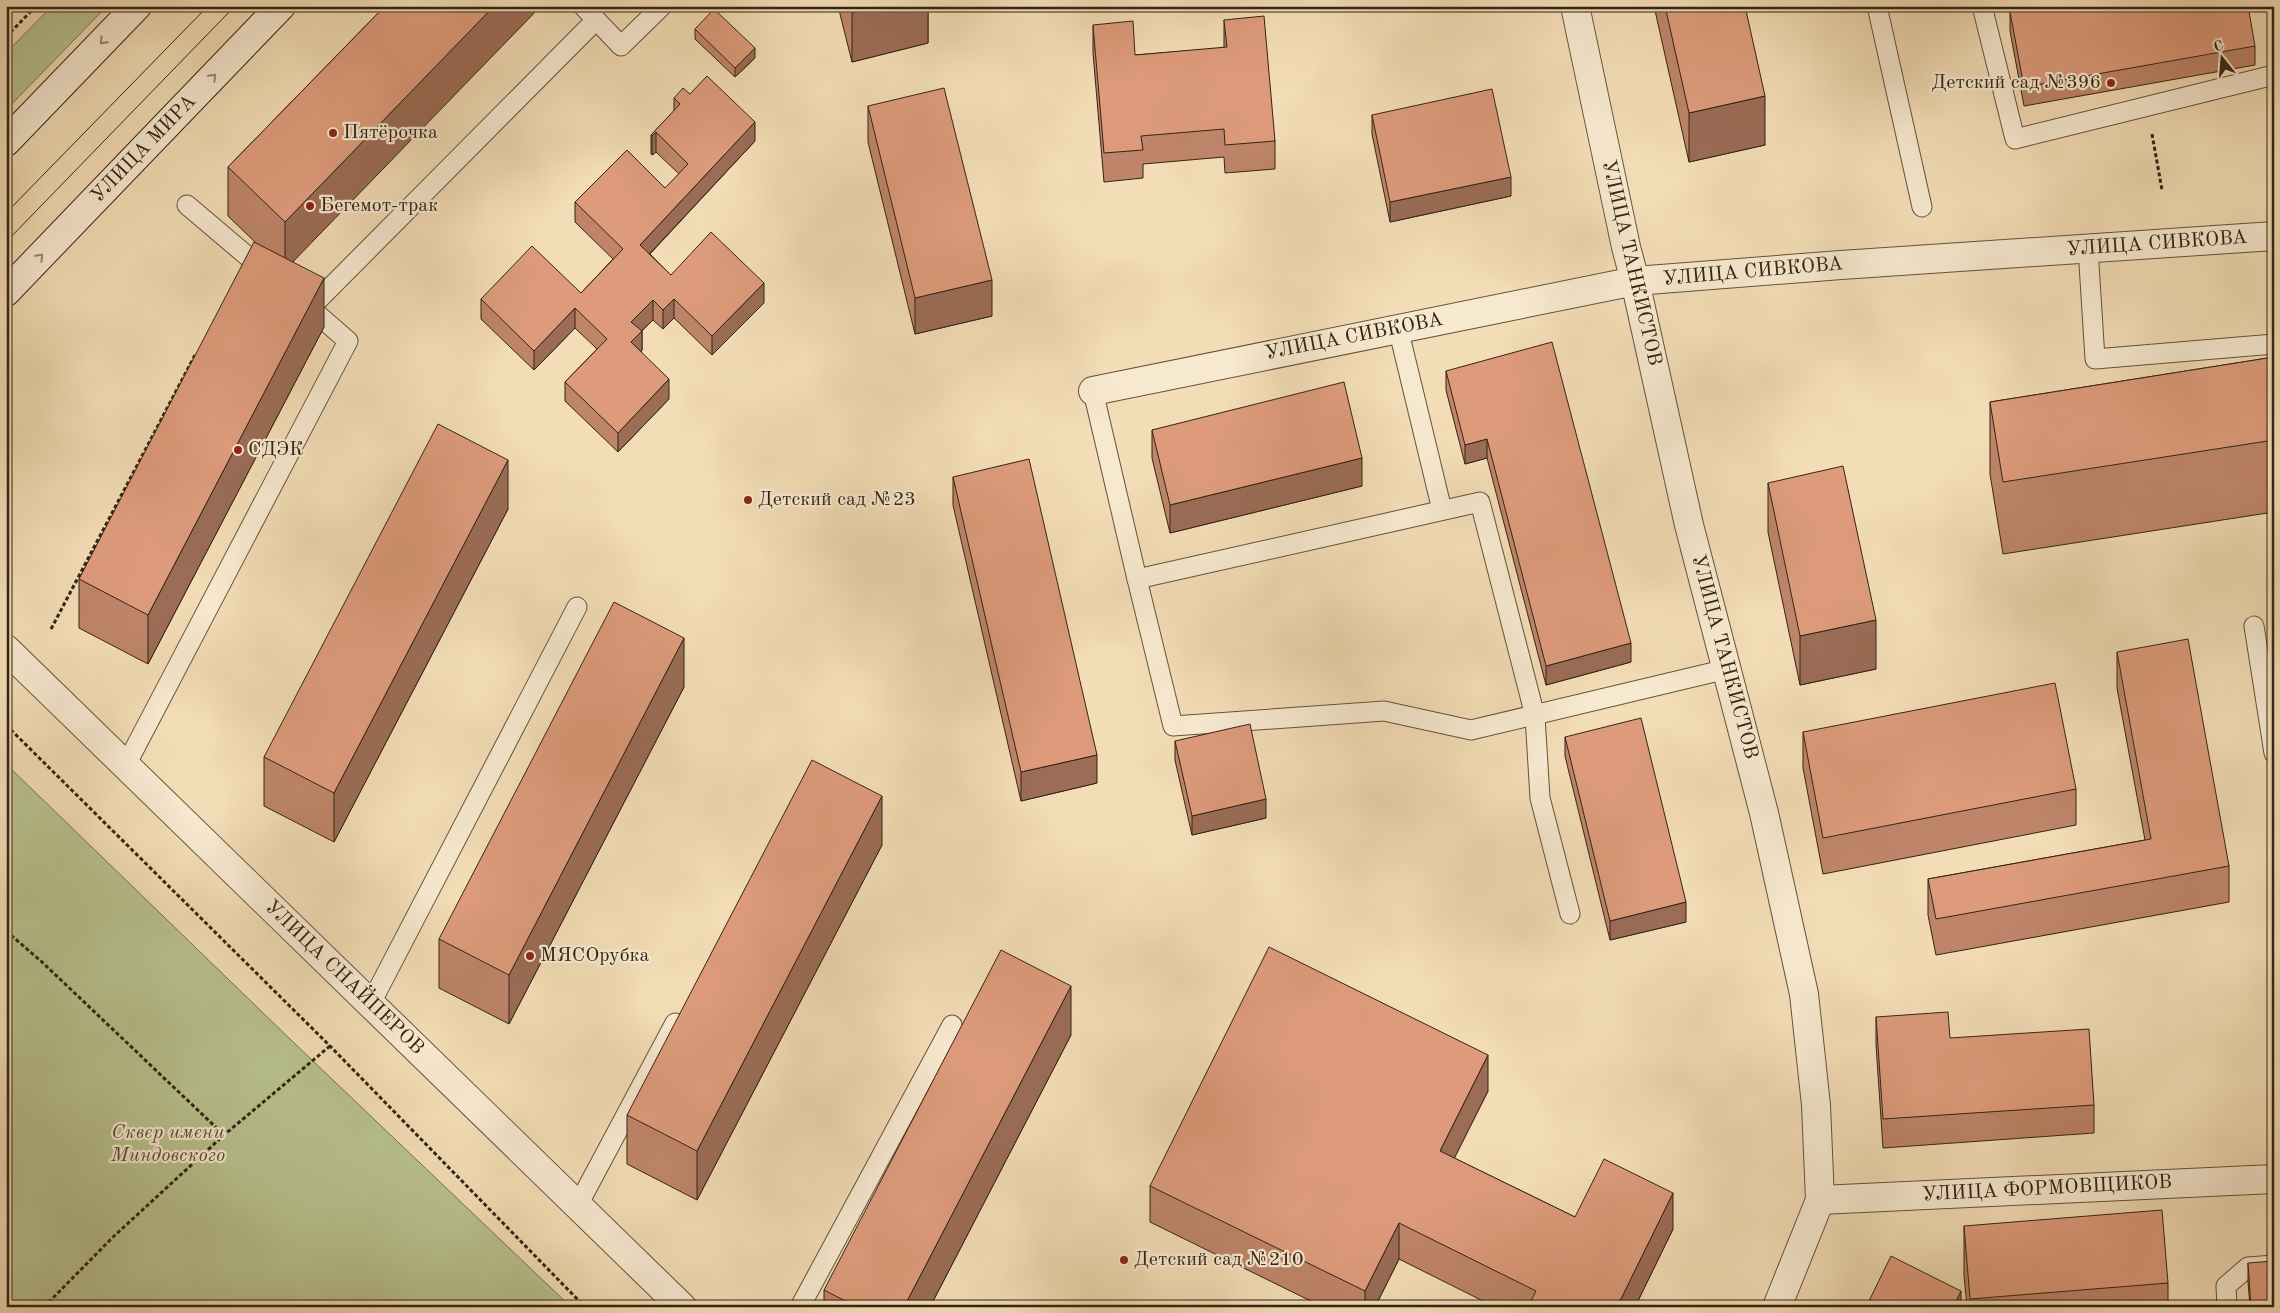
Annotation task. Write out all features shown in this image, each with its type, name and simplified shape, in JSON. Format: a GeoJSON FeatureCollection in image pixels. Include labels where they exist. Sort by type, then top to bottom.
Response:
{"type":"FeatureCollection","features":[{"type":"Feature","properties":{"kind":"street"},"geometry":{"type":"LineString","coordinates":[[6,142],[137,6]]}},
{"type":"Feature","properties":{"kind":"street","name":"УЛИЦА МИРА"},"geometry":{"type":"LineString","coordinates":[[6,292],[281,6]]}},
{"type":"Feature","properties":{"kind":"street","name":"УЛИЦА ТАНКИСТОВ"},"geometry":{"type":"LineString","coordinates":[[1575,6],[1626,248],[1689,525],[1764,812],[1804,994],[1816,1106],[1820,1200],[1777,1307]]}},
{"type":"Feature","properties":{"kind":"street","name":"УЛИЦА СИВКОВА"},"geometry":{"type":"LineString","coordinates":[[1093,391],[1635,281],[1841,264],[2274,236]]}},
{"type":"Feature","properties":{"kind":"street","name":"УЛИЦА СНАЙПЕРОВ"},"geometry":{"type":"LineString","coordinates":[[6,649],[682,1307]]}},
{"type":"Feature","properties":{"kind":"street","name":"УЛИЦА ФОРМОВЩИКОВ"},"geometry":{"type":"LineString","coordinates":[[1820,1200],[2274,1179]]}},
{"type":"Feature","properties":{"kind":"lane"},"geometry":{"type":"LineString","coordinates":[[582,6],[622,46],[662,6]]}},
{"type":"Feature","properties":{"kind":"lane"},"geometry":{"type":"LineString","coordinates":[[1877,6],[1922,207]]}},
{"type":"Feature","properties":{"kind":"lane"},"geometry":{"type":"LineString","coordinates":[[1982,6],[2015,139],[2274,75]]}},
{"type":"Feature","properties":{"kind":"lane"},"geometry":{"type":"LineString","coordinates":[[310,308],[596,20]]}},
{"type":"Feature","properties":{"kind":"lane"},"geometry":{"type":"LineString","coordinates":[[126,765],[348,341],[187,205]]}},
{"type":"Feature","properties":{"kind":"lane"},"geometry":{"type":"LineString","coordinates":[[2088,248],[2095,359],[2274,344]]}},
{"type":"Feature","properties":{"kind":"lane"},"geometry":{"type":"LineString","coordinates":[[1398,328],[1442,510]]}},
{"type":"Feature","properties":{"kind":"lane"},"geometry":{"type":"LineString","coordinates":[[1093,391],[1173,726],[1384,711],[1471,730],[1727,669]]}},
{"type":"Feature","properties":{"kind":"lane"},"geometry":{"type":"LineString","coordinates":[[1137,579],[1480,502],[1535,716],[1540,798],[1570,914]]}},
{"type":"Feature","properties":{"kind":"lane"},"geometry":{"type":"LineString","coordinates":[[370,1003],[577,607]]}},
{"type":"Feature","properties":{"kind":"lane"},"geometry":{"type":"LineString","coordinates":[[2254,626],[2274,753]]}},
{"type":"Feature","properties":{"kind":"lane"},"geometry":{"type":"LineString","coordinates":[[578,1205],[685,1004]]}},
{"type":"Feature","properties":{"kind":"lane"},"geometry":{"type":"LineString","coordinates":[[800,1307],[952,1025]]}},
{"type":"Feature","properties":{"kind":"lane"},"geometry":{"type":"LineString","coordinates":[[2227,1307],[2226,1286],[2248,1267],[2274,1265]]}},
{"type":"Feature","properties":{"kind":"path"},"geometry":{"type":"LineString","coordinates":[[6,37],[36,6]]}},
{"type":"Feature","properties":{"kind":"path"},"geometry":{"type":"LineString","coordinates":[[2147,106],[2162,190]]}},
{"type":"Feature","properties":{"kind":"path"},"geometry":{"type":"LineString","coordinates":[[51,629],[197,351]]}},
{"type":"Feature","properties":{"kind":"path"},"geometry":{"type":"LineString","coordinates":[[6,725],[330,1046],[585,1307]]}},
{"type":"Feature","properties":{"kind":"path"},"geometry":{"type":"LineString","coordinates":[[6,931],[42,962],[224,1135]]}},
{"type":"Feature","properties":{"kind":"path"},"geometry":{"type":"LineString","coordinates":[[44,1307],[113,1237],[224,1135],[330,1046]]}},
{"type":"Feature","properties":{"kind":"green space"},"geometry":{"type":"Polygon","coordinates":[[[52,6],[107,6],[6,110],[6,53],[52,6]]]}},
{"type":"Feature","properties":{"kind":"green space","name":"Сквер имени Миндовского"},"geometry":{"type":"Polygon","coordinates":[[[6,764],[291,1040],[571,1307],[6,1307],[6,764]]]}},
{"type":"Feature","properties":{"kind":"building"},"geometry":{"type":"Polygon","coordinates":[[[385,6],[494,6],[285,222],[228,167],[385,6]]]}},
{"type":"Feature","properties":{"kind":"building"},"geometry":{"type":"Polygon","coordinates":[[[850,6],[878,6],[852,13],[850,6]]]}},
{"type":"Feature","properties":{"kind":"building"},"geometry":{"type":"Polygon","coordinates":[[[1665,6],[1745,6],[1765,96],[1689,113],[1665,6]]]}},
{"type":"Feature","properties":{"kind":"building"},"geometry":{"type":"Polygon","coordinates":[[[2040,6],[2248,6],[2255,46],[2024,87],[2010,12],[2040,6]]]}},
{"type":"Feature","properties":{"kind":"building"},"geometry":{"type":"Polygon","coordinates":[[[714,9],[755,48],[735,68],[695,29],[714,9]]]}},
{"type":"Feature","properties":{"kind":"building"},"geometry":{"type":"Polygon","coordinates":[[[1264,16],[1275,141],[1225,145],[1224,129],[1141,136],[1143,150],[1104,153],[1093,25],[1133,21],[1135,55],[1227,47],[1224,20],[1264,16]]]}},
{"type":"Feature","properties":{"kind":"building"},"geometry":{"type":"Polygon","coordinates":[[[707,76],[755,122],[640,245],[671,275],[711,232],[764,283],[712,336],[674,299],[663,310],[653,300],[631,322],[642,331],[631,342],[669,379],[618,433],[565,382],[607,339],[575,308],[534,351],[481,299],[532,246],[581,293],[623,249],[575,202],[627,150],[665,188],[688,164],[656,132],[651,135],[680,104],[674,98],[683,88],[690,94],[707,76]]]}},
{"type":"Feature","properties":{"kind":"building"},"geometry":{"type":"Polygon","coordinates":[[[944,88],[992,280],[915,298],[868,106],[944,88]]]}},
{"type":"Feature","properties":{"kind":"building"},"geometry":{"type":"Polygon","coordinates":[[[1492,89],[1511,177],[1390,202],[1372,115],[1492,89]]]}},
{"type":"Feature","properties":{"kind":"building"},"geometry":{"type":"Polygon","coordinates":[[[254,242],[324,278],[148,615],[79,579],[254,242]]]}},
{"type":"Feature","properties":{"kind":"building"},"geometry":{"type":"Polygon","coordinates":[[[1552,342],[1631,643],[1546,666],[1487,439],[1465,445],[1446,371],[1552,342]]]}},
{"type":"Feature","properties":{"kind":"building"},"geometry":{"type":"Polygon","coordinates":[[[2274,357],[2274,440],[2003,482],[1990,402],[2274,357]]]}},
{"type":"Feature","properties":{"kind":"building"},"geometry":{"type":"Polygon","coordinates":[[[1344,382],[1362,458],[1170,505],[1152,430],[1344,382]]]}},
{"type":"Feature","properties":{"kind":"building"},"geometry":{"type":"Polygon","coordinates":[[[438,424],[508,460],[334,793],[264,757],[438,424]]]}},
{"type":"Feature","properties":{"kind":"building"},"geometry":{"type":"Polygon","coordinates":[[[1029,459],[1097,755],[1021,772],[953,477],[1029,459]]]}},
{"type":"Feature","properties":{"kind":"building"},"geometry":{"type":"Polygon","coordinates":[[[1843,466],[1876,620],[1800,636],[1768,483],[1843,466]]]}},
{"type":"Feature","properties":{"kind":"building"},"geometry":{"type":"Polygon","coordinates":[[[614,602],[684,638],[509,975],[439,939],[614,602]]]}},
{"type":"Feature","properties":{"kind":"building"},"geometry":{"type":"Polygon","coordinates":[[[2188,639],[2229,866],[1936,919],[1928,879],[2151,839],[2117,652],[2188,639]]]}},
{"type":"Feature","properties":{"kind":"building"},"geometry":{"type":"Polygon","coordinates":[[[2055,683],[2076,789],[1823,838],[1803,732],[2055,683]]]}},
{"type":"Feature","properties":{"kind":"building"},"geometry":{"type":"Polygon","coordinates":[[[1641,718],[1686,902],[1610,921],[1565,737],[1641,718]]]}},
{"type":"Feature","properties":{"kind":"building"},"geometry":{"type":"Polygon","coordinates":[[[1250,724],[1266,799],[1192,816],[1175,741],[1250,724]]]}},
{"type":"Feature","properties":{"kind":"building"},"geometry":{"type":"Polygon","coordinates":[[[812,760],[882,796],[697,1151],[627,1115],[812,760]]]}},
{"type":"Feature","properties":{"kind":"building"},"geometry":{"type":"Polygon","coordinates":[[[1269,947],[1488,1055],[1440,1151],[1575,1217],[1604,1159],[1673,1193],[1617,1307],[1528,1307],[1536,1291],[1399,1223],[1365,1291],[1150,1186],[1269,947]]]}},
{"type":"Feature","properties":{"kind":"building"},"geometry":{"type":"Polygon","coordinates":[[[1001,950],[1071,986],[904,1307],[857,1307],[824,1290],[1001,950]]]}},
{"type":"Feature","properties":{"kind":"building"},"geometry":{"type":"Polygon","coordinates":[[[1948,1012],[1950,1038],[2089,1029],[2094,1105],[1883,1119],[1876,1017],[1948,1012]]]}},
{"type":"Feature","properties":{"kind":"building"},"geometry":{"type":"Polygon","coordinates":[[[2162,1210],[2168,1283],[1970,1299],[1964,1226],[2162,1210]]]}},
{"type":"Feature","properties":{"kind":"building"},"geometry":{"type":"Polygon","coordinates":[[[1891,1256],[1961,1291],[1953,1307],[1866,1307],[1891,1256]]]}},
{"type":"Feature","properties":{"kind":"building"},"geometry":{"type":"Polygon","coordinates":[[[2274,1261],[2274,1307],[2251,1307],[2248,1263],[2274,1261]]]}},
{"type":"Feature","properties":{"kind":"tram line"},"geometry":{"type":"LineString","coordinates":[[6,213],[208,6]]}},
{"type":"Feature","properties":{"kind":"tram line"},"geometry":{"type":"LineString","coordinates":[[6,242],[235,6]]}},
{"type":"Feature","properties":{"kind":"place","name":"Детский сад №396"},"geometry":{"type":"Point","coordinates":[2111,83]}},
{"type":"Feature","properties":{"kind":"place","name":"Пятёрочка"},"geometry":{"type":"Point","coordinates":[333,133]}},
{"type":"Feature","properties":{"kind":"place","name":"Бегемот-трак"},"geometry":{"type":"Point","coordinates":[310,206]}},
{"type":"Feature","properties":{"kind":"place","name":"СДЭК"},"geometry":{"type":"Point","coordinates":[238,450]}},
{"type":"Feature","properties":{"kind":"place","name":"Детский сад №23"},"geometry":{"type":"Point","coordinates":[748,500]}},
{"type":"Feature","properties":{"kind":"place","name":"МЯСОрубка"},"geometry":{"type":"Point","coordinates":[530,956]}},
{"type":"Feature","properties":{"kind":"place","name":"Детский сад №210"},"geometry":{"type":"Point","coordinates":[1124,1260]}}]}
